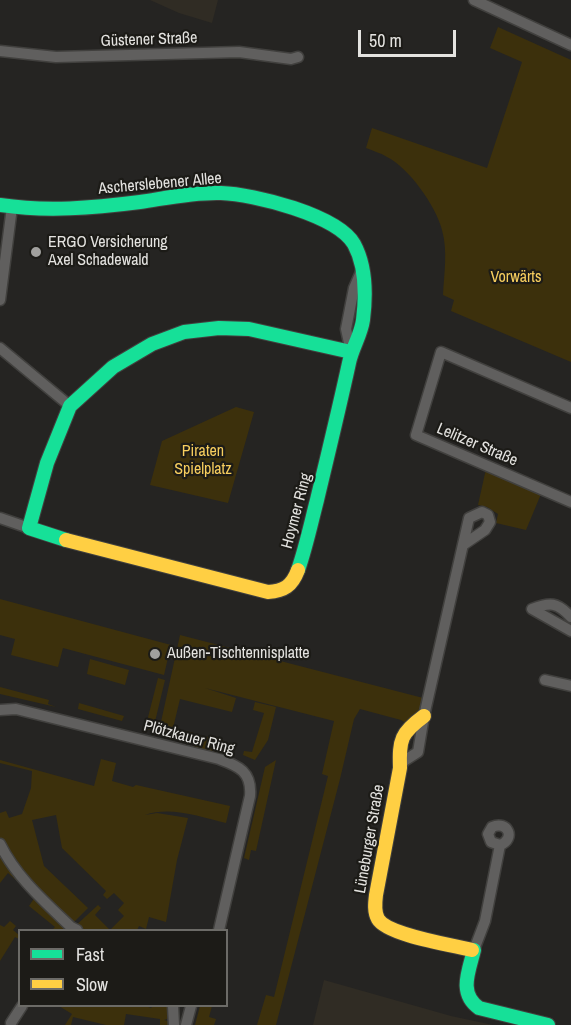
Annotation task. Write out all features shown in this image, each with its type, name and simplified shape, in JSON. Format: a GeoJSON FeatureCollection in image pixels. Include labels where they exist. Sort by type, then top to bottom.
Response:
{"type":"FeatureCollection","features":[{"type":"Feature","properties":{"kind":"street"},"geometry":{"type":"LineString","coordinates":[[474,0],[571,45]]}},
{"type":"Feature","properties":{"kind":"street","name":"Güstener Straße"},"geometry":{"type":"LineString","coordinates":[[0,51],[56,57],[239,52],[291,59],[298,57]]}},
{"type":"Feature","properties":{"kind":"street","name":"Ascherslebener Allee"},"geometry":{"type":"LineString","coordinates":[[6,206],[74,208],[221,193],[255,196],[332,223],[353,243],[362,272],[365,298],[363,321],[361,333],[351,352]]}},
{"type":"Feature","properties":{"kind":"street"},"geometry":{"type":"LineString","coordinates":[[0,300],[6,206]]}},
{"type":"Feature","properties":{"kind":"street"},"geometry":{"type":"LineString","coordinates":[[0,518],[29,528],[47,463],[70,406],[113,367],[152,345],[184,332],[219,328],[249,329],[351,352]]}},
{"type":"Feature","properties":{"kind":"street"},"geometry":{"type":"LineString","coordinates":[[0,348],[70,406]]}},
{"type":"Feature","properties":{"kind":"street","name":"Hoymer Ring"},"geometry":{"type":"LineString","coordinates":[[29,528],[73,543],[268,592],[280,592],[289,588],[294,582],[300,564],[338,417],[351,352]]}},
{"type":"Feature","properties":{"kind":"street","name":"Lelitzer Straße"},"geometry":{"type":"LineString","coordinates":[[571,408],[441,352],[416,435],[571,502]]}},
{"type":"Feature","properties":{"kind":"street","name":"Lüneburger Straße"},"geometry":{"type":"LineString","coordinates":[[400,768],[404,760],[418,752],[463,545]]}},
{"type":"Feature","properties":{"kind":"street"},"geometry":{"type":"LineString","coordinates":[[571,617],[559,606],[545,603],[532,609],[571,631]]}},
{"type":"Feature","properties":{"kind":"street"},"geometry":{"type":"LineString","coordinates":[[545,680],[571,686]]}},
{"type":"Feature","properties":{"kind":"street","name":"Plötzkauer Ring"},"geometry":{"type":"LineString","coordinates":[[0,710],[16,709],[219,759],[234,764],[245,773],[250,786],[250,796],[219,929]]}},
{"type":"Feature","properties":{"kind":"street","name":"Lüneburger Straße"},"geometry":{"type":"LineString","coordinates":[[424,716],[407,729],[399,748],[400,768],[374,909],[381,925],[393,932],[474,950]]}},
{"type":"Feature","properties":{"kind":"street"},"geometry":{"type":"LineString","coordinates":[[0,843],[3,858],[73,929]]}},
{"type":"Feature","properties":{"kind":"street"},"geometry":{"type":"LineString","coordinates":[[500,845],[485,921],[474,950],[465,992],[472,1005],[479,1008],[548,1025]]}},
{"type":"Feature","properties":{"kind":"street"},"geometry":{"type":"LineString","coordinates":[[11,1023],[21,1007]]}},
{"type":"Feature","properties":{"kind":"street"},"geometry":{"type":"LineString","coordinates":[[173,1007],[174,1025]]}},
{"type":"Feature","properties":{"kind":"street"},"geometry":{"type":"LineString","coordinates":[[186,1025],[190,1007]]}},
{"type":"Feature","properties":{"kind":"shaded area"},"geometry":{"type":"Polygon","coordinates":[[[150,0],[218,0],[212,23],[179,13],[150,0]]]}},
{"type":"Feature","properties":{"kind":"shaded area"},"geometry":{"type":"Polygon","coordinates":[[[324,980],[451,1016],[493,1025],[313,1025],[324,980]]]}},
{"type":"Feature","properties":{"kind":"green space","name":"Vorwärts"},"geometry":{"type":"Polygon","coordinates":[[[498,27],[571,60],[571,362],[451,311],[454,300],[443,295],[445,246],[439,220],[434,210],[421,189],[404,170],[385,156],[366,148],[372,128],[487,168],[522,62],[490,48],[498,27]]]}},
{"type":"Feature","properties":{"kind":"green space","name":"Piraten Spielplatz"},"geometry":{"type":"Polygon","coordinates":[[[236,407],[254,412],[228,503],[150,485],[162,441],[236,407]]]}},
{"type":"Feature","properties":{"kind":"green space"},"geometry":{"type":"Polygon","coordinates":[[[486,469],[541,494],[526,530],[496,523],[498,514],[487,507],[478,505],[486,469]]]}},
{"type":"Feature","properties":{"kind":"green space"},"geometry":{"type":"Polygon","coordinates":[[[0,599],[171,645],[164,675],[63,648],[58,667],[11,655],[15,639],[0,635],[0,599]]]}},
{"type":"Feature","properties":{"kind":"green space"},"geometry":{"type":"Polygon","coordinates":[[[180,635],[427,699],[410,726],[401,720],[360,709],[354,719],[276,1025],[257,1025],[266,995],[274,997],[328,776],[322,774],[334,721],[205,688],[236,698],[232,712],[180,699],[173,728],[194,733],[192,740],[159,731],[180,635]]]}},
{"type":"Feature","properties":{"kind":"green space"},"geometry":{"type":"Polygon","coordinates":[[[90,659],[129,670],[125,685],[87,674],[90,659]]]}},
{"type":"Feature","properties":{"kind":"green space"},"geometry":{"type":"Polygon","coordinates":[[[158,678],[165,680],[153,730],[145,729],[158,678]]]}},
{"type":"Feature","properties":{"kind":"green space"},"geometry":{"type":"Polygon","coordinates":[[[0,687],[49,700],[48,704],[56,707],[0,694],[0,687]]]}},
{"type":"Feature","properties":{"kind":"green space"},"geometry":{"type":"Polygon","coordinates":[[[255,702],[276,707],[268,740],[255,760],[243,755],[244,751],[252,752],[264,713],[253,710],[255,702]]]}},
{"type":"Feature","properties":{"kind":"green space"},"geometry":{"type":"Polygon","coordinates":[[[79,703],[124,716],[122,721],[78,709],[79,703]]]}},
{"type":"Feature","properties":{"kind":"green space"},"geometry":{"type":"Polygon","coordinates":[[[196,734],[224,741],[224,746],[233,748],[229,762],[192,752],[196,734]]]}},
{"type":"Feature","properties":{"kind":"green space"},"geometry":{"type":"Polygon","coordinates":[[[101,759],[116,763],[112,781],[230,806],[226,823],[175,812],[155,813],[145,815],[157,813],[188,818],[177,860],[166,922],[149,917],[146,929],[139,926],[138,929],[111,929],[124,916],[118,910],[124,903],[114,893],[107,899],[103,895],[106,891],[62,848],[56,815],[32,820],[44,866],[88,908],[70,926],[73,928],[98,905],[101,908],[95,915],[109,929],[53,929],[55,927],[29,906],[35,897],[8,873],[0,883],[0,813],[6,811],[9,818],[22,814],[31,788],[32,771],[0,763],[0,760],[94,786],[101,759]]]}},
{"type":"Feature","properties":{"kind":"green space"},"geometry":{"type":"Polygon","coordinates":[[[276,760],[256,851],[251,850],[249,860],[244,858],[265,767],[276,760]]]}},
{"type":"Feature","properties":{"kind":"green space"},"geometry":{"type":"Polygon","coordinates":[[[10,921],[16,926],[13,930],[18,934],[18,938],[15,937],[0,961],[0,925],[4,927],[10,921]]]}},
{"type":"Feature","properties":{"kind":"green space"},"geometry":{"type":"Polygon","coordinates":[[[61,1007],[168,1007],[167,1019],[164,1020],[168,1021],[168,1025],[160,1025],[160,1019],[126,1014],[124,1025],[106,1025],[73,1017],[71,1025],[65,1025],[72,1014],[61,1007]]]}},
{"type":"Feature","properties":{"kind":"green space"},"geometry":{"type":"Polygon","coordinates":[[[200,1007],[212,1007],[209,1017],[216,1019],[214,1025],[195,1025],[200,1007]]]}},
{"type":"Feature","properties":{"kind":"traffic: fast"},"geometry":{"type":"LineString","coordinates":[[0,205],[70,208],[122,204],[201,193],[235,194],[273,202],[313,215],[331,224],[354,244],[361,262],[364,281],[363,320],[350,357],[317,500],[298,570]]}},
{"type":"Feature","properties":{"kind":"traffic: fast"},"geometry":{"type":"LineString","coordinates":[[66,540],[29,528],[47,463],[70,406],[113,367],[152,344],[184,332],[219,328],[249,329],[351,352]]}},
{"type":"Feature","properties":{"kind":"traffic: fast"},"geometry":{"type":"LineString","coordinates":[[472,950],[474,950],[467,989],[469,996],[479,1008],[548,1025]]}},
{"type":"Feature","properties":{"kind":"traffic: slow"},"geometry":{"type":"LineString","coordinates":[[66,540],[268,592],[287,587],[298,570]]}},
{"type":"Feature","properties":{"kind":"traffic: slow"},"geometry":{"type":"LineString","coordinates":[[424,716],[410,727],[401,743],[400,768],[376,895],[376,913],[384,925],[406,935],[472,950]]}},
{"type":"Feature","properties":{"kind":"place","name":"ERGO Versicherung Axel Schadewald"},"geometry":{"type":"Point","coordinates":[36,252]}},
{"type":"Feature","properties":{"kind":"place","name":"Außen-Tischtennisplatte"},"geometry":{"type":"Point","coordinates":[155,654]}}]}
